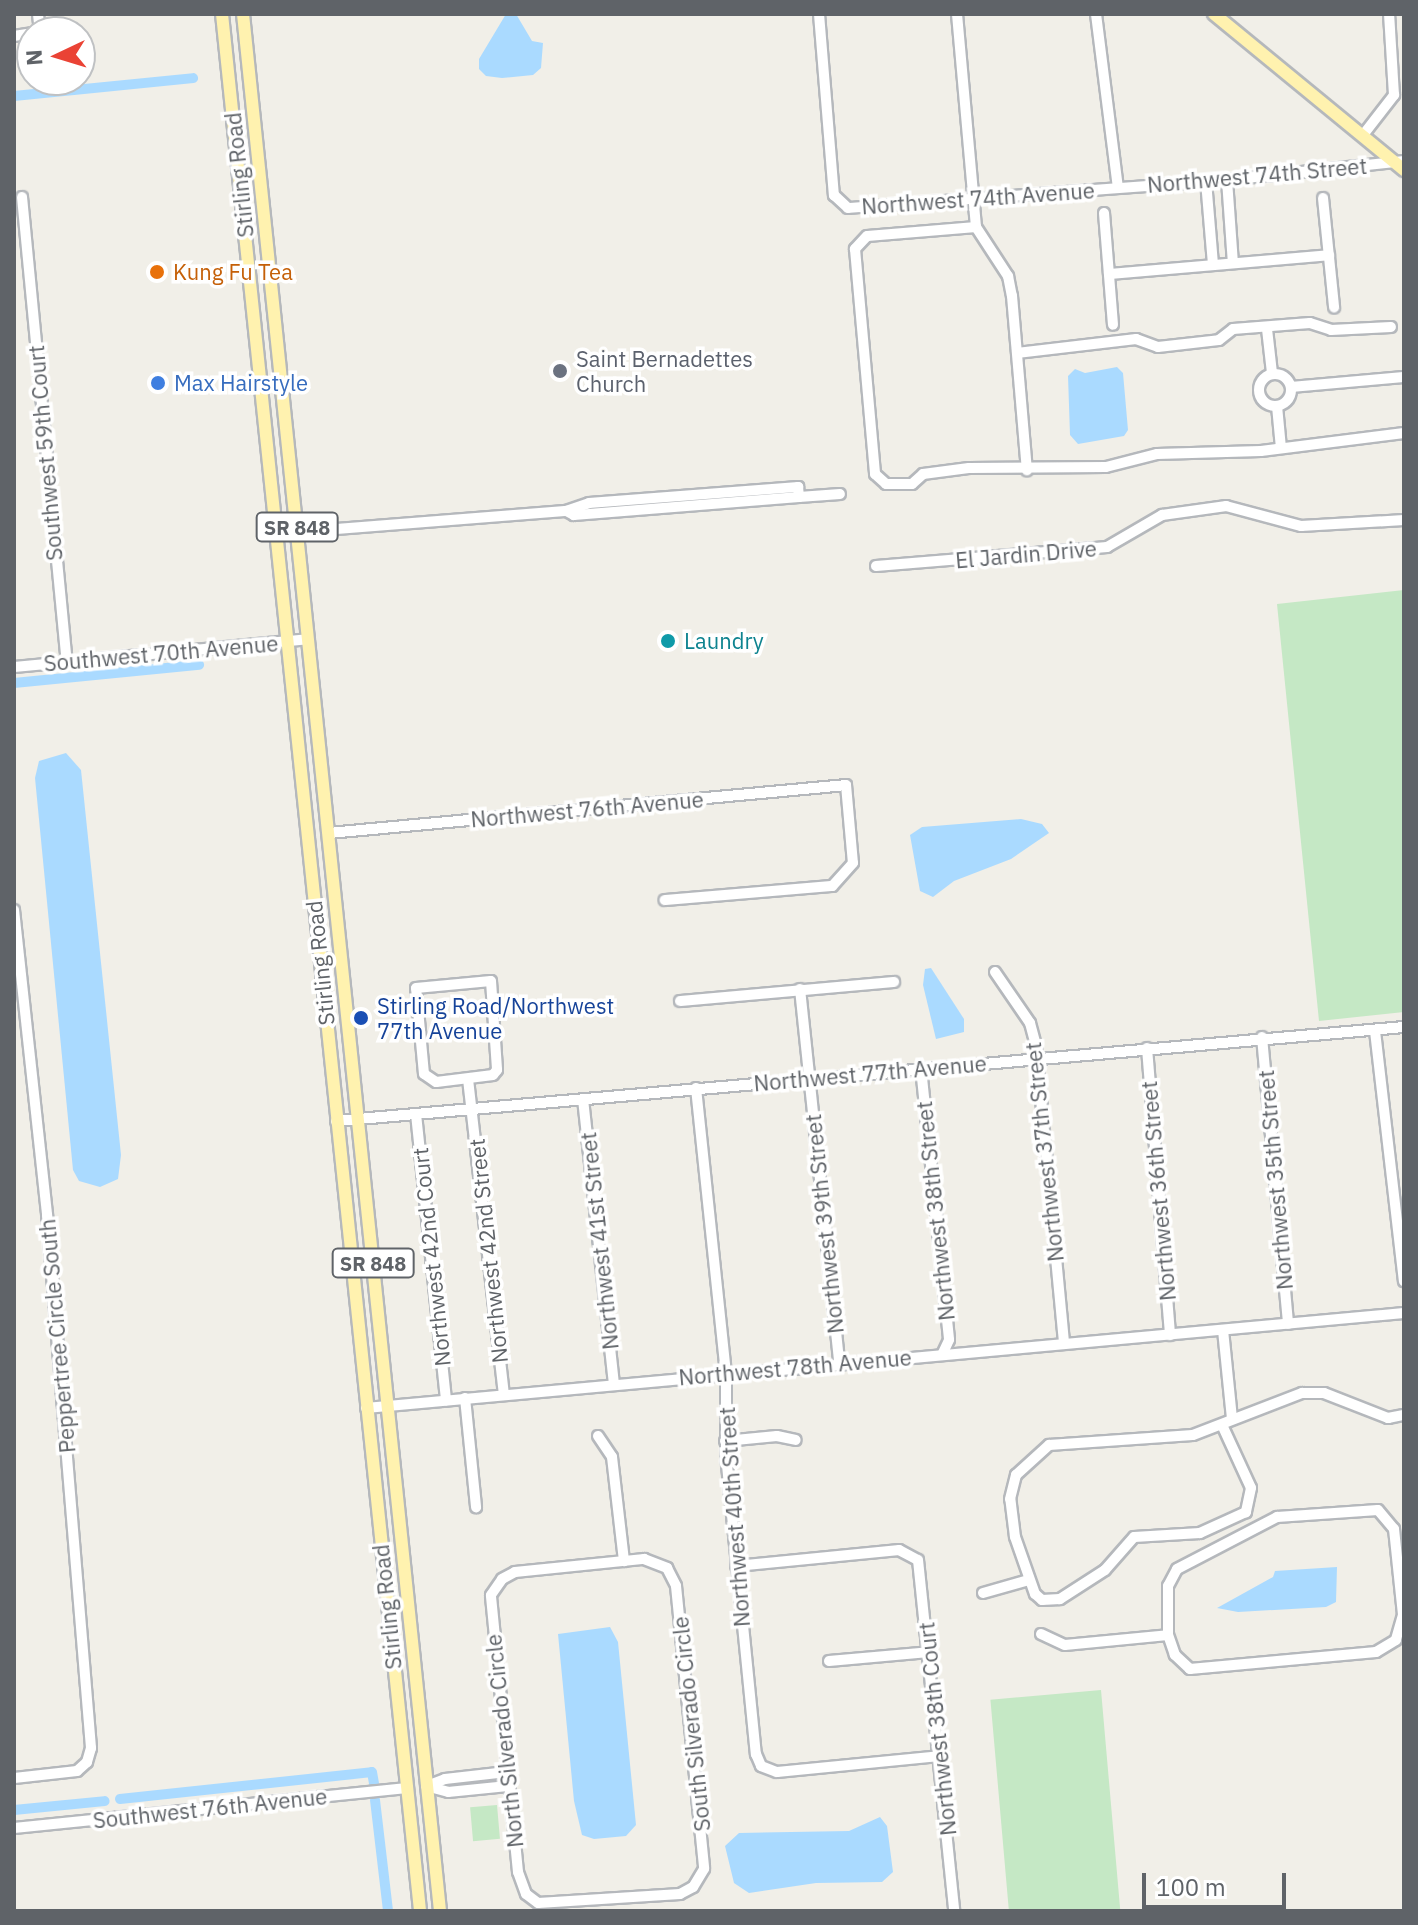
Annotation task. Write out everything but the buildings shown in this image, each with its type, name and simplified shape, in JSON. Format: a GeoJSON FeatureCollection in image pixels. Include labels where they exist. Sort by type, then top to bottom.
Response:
{"type":"FeatureCollection","features":[{"type":"Feature","properties":{"kind":"main road","name":"Stirling Road"},"geometry":{"type":"LineString","coordinates":[[222,14],[420,1911]]}},
{"type":"Feature","properties":{"kind":"main road","name":"Stirling Road"},"geometry":{"type":"LineString","coordinates":[[243,14],[440,1911]]}},
{"type":"Feature","properties":{"kind":"main road"},"geometry":{"type":"LineString","coordinates":[[1214,14],[1401,164]]}},
{"type":"Feature","properties":{"kind":"main road"},"geometry":{"type":"LineString","coordinates":[[264,416],[285,415]]}},
{"type":"Feature","properties":{"kind":"main road"},"geometry":{"type":"LineString","coordinates":[[404,1762],[426,1786]]}},
{"type":"Feature","properties":{"kind":"street","name":"Northwest 74th Avenue"},"geometry":{"type":"LineString","coordinates":[[819,14],[839,203],[848,208],[1118,187]]}},
{"type":"Feature","properties":{"kind":"street"},"geometry":{"type":"LineString","coordinates":[[957,14],[976,227],[1008,276],[1027,470]]}},
{"type":"Feature","properties":{"kind":"street"},"geometry":{"type":"LineString","coordinates":[[1096,14],[1118,187]]}},
{"type":"Feature","properties":{"kind":"street"},"geometry":{"type":"LineString","coordinates":[[1363,135],[1394,95],[1398,50],[1389,14]]}},
{"type":"Feature","properties":{"kind":"street","name":"Northwest 74th Street"},"geometry":{"type":"LineString","coordinates":[[1118,187],[1401,164]]}},
{"type":"Feature","properties":{"kind":"street"},"geometry":{"type":"LineString","coordinates":[[1227,180],[1233,263]]}},
{"type":"Feature","properties":{"kind":"street"},"geometry":{"type":"LineString","coordinates":[[1206,181],[1213,265]]}},
{"type":"Feature","properties":{"kind":"street","name":"Southwest 59th Court"},"geometry":{"type":"LineString","coordinates":[[22,197],[67,661]]}},
{"type":"Feature","properties":{"kind":"street"},"geometry":{"type":"LineString","coordinates":[[1323,198],[1334,307]]}},
{"type":"Feature","properties":{"kind":"street"},"geometry":{"type":"LineString","coordinates":[[1104,213],[1113,325]]}},
{"type":"Feature","properties":{"kind":"street"},"geometry":{"type":"LineString","coordinates":[[976,227],[867,236],[855,249],[875,474],[886,484],[912,484],[923,474],[1106,467],[1157,454],[1281,448],[1404,433]]}},
{"type":"Feature","properties":{"kind":"street"},"geometry":{"type":"LineString","coordinates":[[1109,274],[1329,255]]}},
{"type":"Feature","properties":{"kind":"street"},"geometry":{"type":"LineString","coordinates":[[1017,353],[1136,339],[1158,347],[1219,340],[1233,329],[1267,329],[1310,323],[1331,330],[1391,327]]}},
{"type":"Feature","properties":{"kind":"street"},"geometry":{"type":"LineString","coordinates":[[1267,329],[1272,373]]}},
{"type":"Feature","properties":{"kind":"street"},"geometry":{"type":"LineString","coordinates":[[1272,373],[1285,376],[1291,387],[1288,399],[1277,406],[1265,403],[1259,392],[1262,380],[1272,373]]}},
{"type":"Feature","properties":{"kind":"street"},"geometry":{"type":"LineString","coordinates":[[1291,387],[1404,377]]}},
{"type":"Feature","properties":{"kind":"street"},"geometry":{"type":"LineString","coordinates":[[1277,406],[1281,448]]}},
{"type":"Feature","properties":{"kind":"street"},"geometry":{"type":"LineString","coordinates":[[297,532],[566,511],[574,505],[753,489],[798,487],[799,497],[840,494]]}},
{"type":"Feature","properties":{"kind":"street","name":"El Jardin Drive"},"geometry":{"type":"LineString","coordinates":[[876,566],[1107,547],[1162,515],[1226,506],[1301,526],[1404,520]]}},
{"type":"Feature","properties":{"kind":"street","name":"Southwest 70th Avenue"},"geometry":{"type":"LineString","coordinates":[[14,667],[308,639]]}},
{"type":"Feature","properties":{"kind":"street","name":"Northwest 76th Avenue"},"geometry":{"type":"LineString","coordinates":[[329,833],[846,785],[853,863],[846,875],[832,886],[665,900]]}},
{"type":"Feature","properties":{"kind":"street","name":"Peppertree Circle South"},"geometry":{"type":"LineString","coordinates":[[14,910],[47,1215],[91,1748],[87,1762],[77,1771],[14,1778]]}},
{"type":"Feature","properties":{"kind":"street","name":"Northwest 37th Street"},"geometry":{"type":"LineString","coordinates":[[995,972],[1030,1023],[1037,1059],[1064,1343]]}},
{"type":"Feature","properties":{"kind":"street"},"geometry":{"type":"LineString","coordinates":[[491,981],[497,1070],[468,1079],[436,1082],[424,1074],[416,988],[491,981]]}},
{"type":"Feature","properties":{"kind":"street"},"geometry":{"type":"LineString","coordinates":[[680,1001],[894,982]]}},
{"type":"Feature","properties":{"kind":"street","name":"Northwest 39th Street"},"geometry":{"type":"LineString","coordinates":[[800,989],[839,1362]]}},
{"type":"Feature","properties":{"kind":"street","name":"Northwest 77th Avenue"},"geometry":{"type":"LineString","coordinates":[[336,1121],[1262,1037],[1404,1027]]}},
{"type":"Feature","properties":{"kind":"street"},"geometry":{"type":"LineString","coordinates":[[1375,1031],[1404,1281]]}},
{"type":"Feature","properties":{"kind":"street","name":"Northwest 35th Street"},"geometry":{"type":"LineString","coordinates":[[1262,1037],[1288,1324]]}},
{"type":"Feature","properties":{"kind":"street","name":"Northwest 36th Street"},"geometry":{"type":"LineString","coordinates":[[1147,1048],[1170,1335]]}},
{"type":"Feature","properties":{"kind":"street","name":"Northwest 38th Street"},"geometry":{"type":"LineString","coordinates":[[921,1068],[949,1340],[943,1353]]}},
{"type":"Feature","properties":{"kind":"street","name":"Northwest 42nd Street"},"geometry":{"type":"LineString","coordinates":[[468,1079],[504,1394]]}},
{"type":"Feature","properties":{"kind":"street","name":"Northwest 40th Street"},"geometry":{"type":"LineString","coordinates":[[696,1088],[726,1372],[725,1441],[756,1754],[761,1766],[777,1772],[939,1756]]}},
{"type":"Feature","properties":{"kind":"street","name":"Northwest 41st Street"},"geometry":{"type":"LineString","coordinates":[[583,1099],[614,1383]]}},
{"type":"Feature","properties":{"kind":"street","name":"Northwest 42nd Court"},"geometry":{"type":"LineString","coordinates":[[416,1114],[446,1400]]}},
{"type":"Feature","properties":{"kind":"street","name":"Northwest 78th Avenue"},"geometry":{"type":"LineString","coordinates":[[366,1408],[726,1372],[1404,1313]]}},
{"type":"Feature","properties":{"kind":"street"},"geometry":{"type":"LineString","coordinates":[[1223,1330],[1228,1423],[1251,1488],[1246,1512],[1200,1533],[1134,1537],[1105,1570],[1060,1599],[1042,1600],[1029,1580],[1010,1499],[1016,1475],[1031,1456],[1068,1441],[1152,1440],[1228,1423],[1302,1393],[1324,1393],[1388,1418],[1404,1415]]}},
{"type":"Feature","properties":{"kind":"street"},"geometry":{"type":"LineString","coordinates":[[465,1398],[476,1507]]}},
{"type":"Feature","properties":{"kind":"street"},"geometry":{"type":"LineString","coordinates":[[598,1436],[613,1461],[624,1561]]}},
{"type":"Feature","properties":{"kind":"street"},"geometry":{"type":"LineString","coordinates":[[725,1441],[777,1436],[796,1440]]}},
{"type":"Feature","properties":{"kind":"street"},"geometry":{"type":"LineString","coordinates":[[1378,1510],[1387,1515],[1394,1529],[1403,1615],[1396,1640],[1376,1652],[1190,1669],[1181,1662],[1168,1635],[1168,1586],[1177,1569],[1277,1517],[1378,1510]]}},
{"type":"Feature","properties":{"kind":"street","name":"Northwest 38th Court"},"geometry":{"type":"LineString","coordinates":[[736,1566],[909,1553],[918,1560],[954,1911]]}},
{"type":"Feature","properties":{"kind":"street","name":"South Silverado Circle"},"geometry":{"type":"LineString","coordinates":[[530,1898],[550,1906],[673,1895],[698,1882],[704,1855],[678,1595],[667,1568],[652,1560],[624,1561]]}},
{"type":"Feature","properties":{"kind":"street","name":"North Silverado Circle"},"geometry":{"type":"LineString","coordinates":[[530,1898],[519,1879],[490,1607],[499,1582],[521,1570],[624,1561]]}},
{"type":"Feature","properties":{"kind":"street"},"geometry":{"type":"LineString","coordinates":[[983,1593],[1029,1580]]}},
{"type":"Feature","properties":{"kind":"street"},"geometry":{"type":"LineString","coordinates":[[1041,1634],[1065,1645],[1168,1635]]}},
{"type":"Feature","properties":{"kind":"street"},"geometry":{"type":"LineString","coordinates":[[829,1661],[929,1652]]}},
{"type":"Feature","properties":{"kind":"street"},"geometry":{"type":"LineString","coordinates":[[426,1786],[445,1779],[507,1772]]}},
{"type":"Feature","properties":{"kind":"street"},"geometry":{"type":"LineString","coordinates":[[426,1786],[448,1792],[508,1786]]}},
{"type":"Feature","properties":{"kind":"street","name":"Southwest 76th Avenue"},"geometry":{"type":"LineString","coordinates":[[14,1828],[407,1788]]}},
{"type":"Feature","properties":{"kind":"green space"},"geometry":{"type":"Polygon","coordinates":[[[1404,590],[1404,1012],[1319,1021],[1277,604],[1404,590]]]}},
{"type":"Feature","properties":{"kind":"green space"},"geometry":{"type":"Polygon","coordinates":[[[1101,1690],[1120,1911],[1009,1911],[990,1700],[1101,1690]]]}},
{"type":"Feature","properties":{"kind":"green space"},"geometry":{"type":"Polygon","coordinates":[[[497,1805],[500,1839],[473,1841],[470,1807],[497,1805]]]}},
{"type":"Feature","properties":{"kind":"water"},"geometry":{"type":"Polygon","coordinates":[[[506,14],[516,14],[532,41],[543,43],[541,68],[533,75],[502,78],[486,76],[479,69],[479,59],[506,14]]]}},
{"type":"Feature","properties":{"kind":"water"},"geometry":{"type":"Polygon","coordinates":[[[1117,367],[1123,373],[1128,430],[1124,436],[1078,444],[1070,435],[1068,376],[1075,369],[1085,373],[1117,367]]]}},
{"type":"Feature","properties":{"kind":"water"},"geometry":{"type":"Polygon","coordinates":[[[66,753],[81,770],[121,1155],[118,1179],[100,1187],[79,1181],[73,1170],[35,778],[39,761],[66,753]]]}},
{"type":"Feature","properties":{"kind":"water"},"geometry":{"type":"Polygon","coordinates":[[[1021,819],[1042,824],[1049,833],[1011,859],[954,881],[933,897],[920,891],[910,835],[922,827],[1021,819]]]}},
{"type":"Feature","properties":{"kind":"water"},"geometry":{"type":"Polygon","coordinates":[[[931,968],[964,1019],[964,1032],[936,1039],[923,985],[925,969],[931,968]]]}},
{"type":"Feature","properties":{"kind":"water"},"geometry":{"type":"Polygon","coordinates":[[[1337,1567],[1336,1602],[1326,1607],[1238,1612],[1217,1608],[1273,1577],[1275,1571],[1337,1567]]]}},
{"type":"Feature","properties":{"kind":"water"},"geometry":{"type":"Polygon","coordinates":[[[610,1627],[618,1642],[636,1825],[626,1836],[594,1839],[582,1835],[574,1801],[558,1634],[610,1627]]]}},
{"type":"Feature","properties":{"kind":"water"},"geometry":{"type":"Polygon","coordinates":[[[880,1817],[887,1826],[893,1872],[882,1882],[816,1883],[749,1893],[734,1883],[725,1846],[739,1833],[849,1831],[880,1817]]]}},
{"type":"Feature","properties":{"kind":"waterway"},"geometry":{"type":"LineString","coordinates":[[14,96],[193,78]]}},
{"type":"Feature","properties":{"kind":"waterway"},"geometry":{"type":"LineString","coordinates":[[14,683],[199,665]]}},
{"type":"Feature","properties":{"kind":"waterway"},"geometry":{"type":"LineString","coordinates":[[120,1799],[372,1772],[374,1783]]}},
{"type":"Feature","properties":{"kind":"waterway"},"geometry":{"type":"LineString","coordinates":[[375,1800],[388,1911]]}},
{"type":"Feature","properties":{"kind":"waterway"},"geometry":{"type":"LineString","coordinates":[[14,1810],[105,1801]]}},
{"type":"Feature","properties":{"kind":"place","name":"Kung Fu Tea"},"geometry":{"type":"Point","coordinates":[157,272]}},
{"type":"Feature","properties":{"kind":"place","name":"Saint Bernadettes Church"},"geometry":{"type":"Point","coordinates":[560,371]}},
{"type":"Feature","properties":{"kind":"place","name":"Max Hairstyle"},"geometry":{"type":"Point","coordinates":[158,383]}},
{"type":"Feature","properties":{"kind":"place","name":"Laundry"},"geometry":{"type":"Point","coordinates":[668,641]}},
{"type":"Feature","properties":{"kind":"place","name":"Stirling Road/Northwest 77th Avenue"},"geometry":{"type":"Point","coordinates":[361,1018]}}]}
